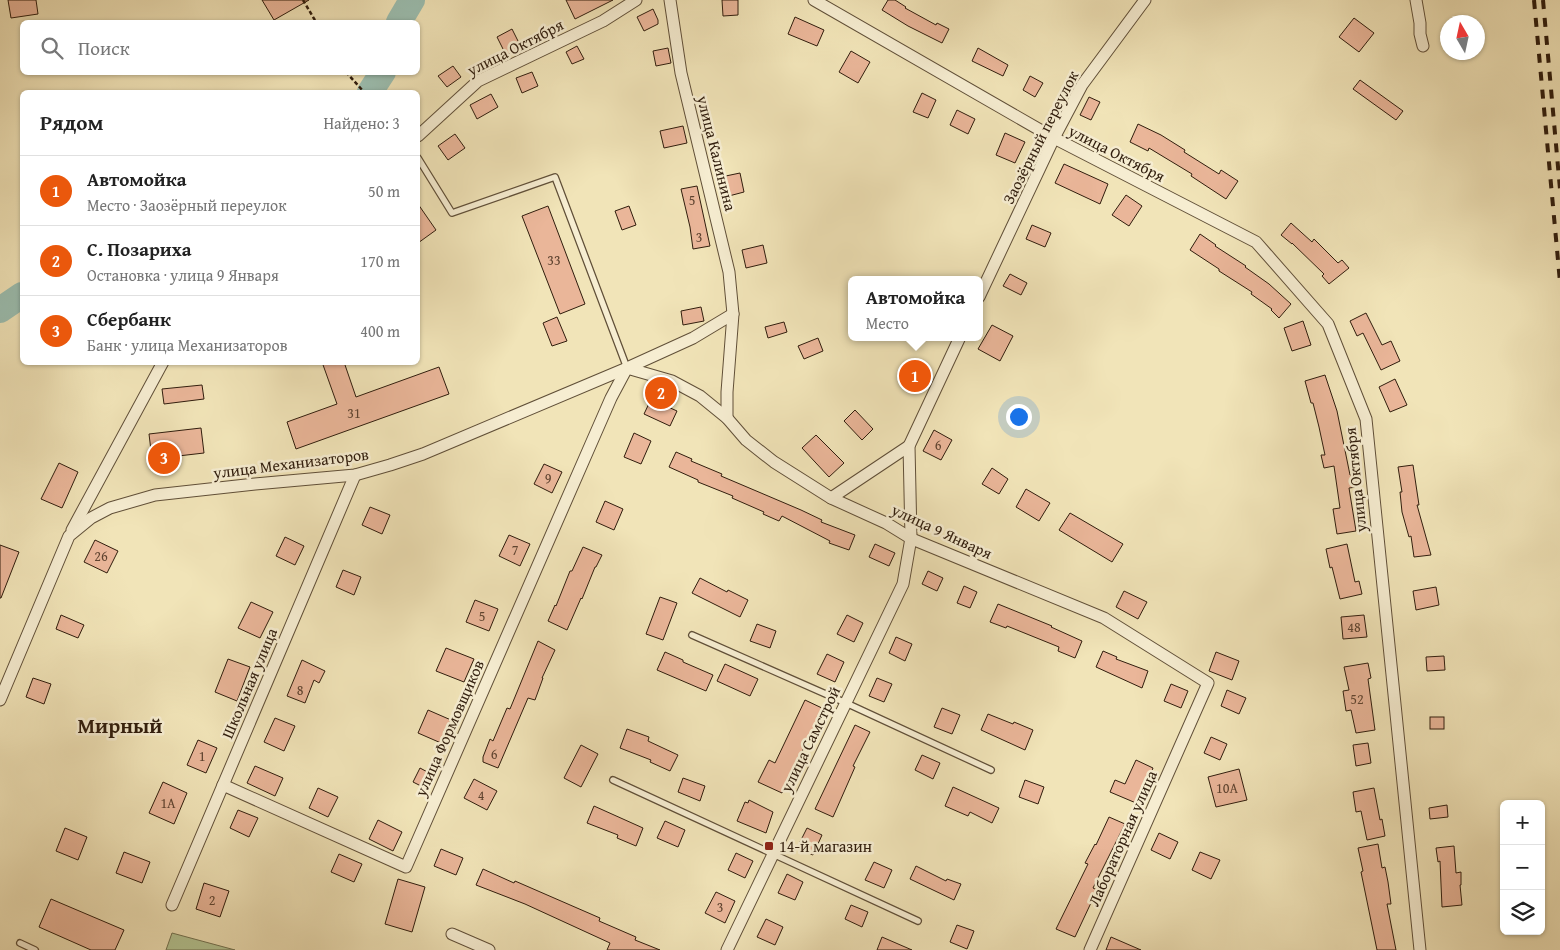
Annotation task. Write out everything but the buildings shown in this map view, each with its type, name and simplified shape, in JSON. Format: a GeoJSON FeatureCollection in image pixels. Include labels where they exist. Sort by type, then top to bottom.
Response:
{"type":"FeatureCollection","features":[{"type":"Feature","properties":{"kind":"street","name":"улица Октября"},"geometry":{"type":"LineString","coordinates":[[420,134],[478,81],[603,21],[636,0]]}},
{"type":"Feature","properties":{"kind":"street","name":"улица Калинина"},"geometry":{"type":"LineString","coordinates":[[670,0],[680,73],[728,272],[733,314],[727,418]]}},
{"type":"Feature","properties":{"kind":"street","name":"улица Октября"},"geometry":{"type":"LineString","coordinates":[[814,0],[1054,138],[1256,242],[1328,324],[1366,418],[1420,950]]}},
{"type":"Feature","properties":{"kind":"street","name":"Заозёрный переулок"},"geometry":{"type":"LineString","coordinates":[[983,289],[1054,138],[1082,85],[1145,0]]}},
{"type":"Feature","properties":{"kind":"street"},"geometry":{"type":"LineString","coordinates":[[1416,0],[1423,46]]}},
{"type":"Feature","properties":{"kind":"street","name":"улица Механизаторов"},"geometry":{"type":"LineString","coordinates":[[0,700],[69,536],[91,518],[110,508],[155,495],[355,475],[387,466],[423,454],[627,368],[693,338],[733,314]]}},
{"type":"Feature","properties":{"kind":"street"},"geometry":{"type":"LineString","coordinates":[[911,538],[909,446],[958,341]]}},
{"type":"Feature","properties":{"kind":"street"},"geometry":{"type":"LineString","coordinates":[[69,536],[161,365]]}},
{"type":"Feature","properties":{"kind":"street","name":"улица 9 Января"},"geometry":{"type":"LineString","coordinates":[[627,368],[672,381],[700,396],[727,418],[746,440],[774,462],[831,498],[886,523],[911,538],[1104,618],[1208,683]]}},
{"type":"Feature","properties":{"kind":"street","name":"улица Формовщиков"},"geometry":{"type":"LineString","coordinates":[[223,785],[406,867],[608,406],[627,368]]}},
{"type":"Feature","properties":{"kind":"street"},"geometry":{"type":"LineString","coordinates":[[831,498],[909,446]]}},
{"type":"Feature","properties":{"kind":"street","name":"Школьная улица"},"geometry":{"type":"LineString","coordinates":[[172,905],[355,475]]}},
{"type":"Feature","properties":{"kind":"street","name":"улица Самстрой"},"geometry":{"type":"LineString","coordinates":[[727,950],[903,584],[911,538]]}},
{"type":"Feature","properties":{"kind":"street","name":"Лабораторная улица"},"geometry":{"type":"LineString","coordinates":[[1090,950],[1208,683]]}},
{"type":"Feature","properties":{"kind":"street"},"geometry":{"type":"LineString","coordinates":[[452,934],[489,950]]}},
{"type":"Feature","properties":{"kind":"lane"},"geometry":{"type":"LineString","coordinates":[[420,161],[452,213],[554,177],[627,368]]}},
{"type":"Feature","properties":{"kind":"lane"},"geometry":{"type":"LineString","coordinates":[[692,635],[991,770]]}},
{"type":"Feature","properties":{"kind":"lane"},"geometry":{"type":"LineString","coordinates":[[613,780],[918,921]]}},
{"type":"Feature","properties":{"kind":"lane"},"geometry":{"type":"LineString","coordinates":[[20,944],[35,950]]}},
{"type":"Feature","properties":{"kind":"path"},"geometry":{"type":"LineString","coordinates":[[303,0],[315,20]]}},
{"type":"Feature","properties":{"kind":"path"},"geometry":{"type":"LineString","coordinates":[[348,75],[362,90]]}},
{"type":"Feature","properties":{"kind":"green space"},"geometry":{"type":"Polygon","coordinates":[[[172,933],[235,950],[166,950],[172,933]]]}},
{"type":"Feature","properties":{"kind":"waterway"},"geometry":{"type":"LineString","coordinates":[[400,20],[412,0]]}},
{"type":"Feature","properties":{"kind":"waterway"},"geometry":{"type":"LineString","coordinates":[[371,90],[381,75]]}},
{"type":"Feature","properties":{"kind":"waterway"},"geometry":{"type":"LineString","coordinates":[[0,310],[20,296]]}},
{"type":"Feature","properties":{"kind":"railway"},"geometry":{"type":"LineString","coordinates":[[1534,0],[1560,282]]}},
{"type":"Feature","properties":{"kind":"railway"},"geometry":{"type":"LineString","coordinates":[[1543,0],[1560,189]]}},
{"type":"Feature","properties":{"kind":"place","name":"Автомойка"},"geometry":{"type":"Point","coordinates":[915,376]}},
{"type":"Feature","properties":{"kind":"place","name":"С. Позариха"},"geometry":{"type":"Point","coordinates":[661,393]}},
{"type":"Feature","properties":{"kind":"place","name":"Сбербанк"},"geometry":{"type":"Point","coordinates":[164,458]}},
{"type":"Feature","properties":{"kind":"place","name":"14-й магазин"},"geometry":{"type":"Point","coordinates":[769,846]}},
{"type":"Feature","properties":{"kind":"district","name":"Мирный"},"geometry":{"type":"Point","coordinates":[120,725]}}]}
